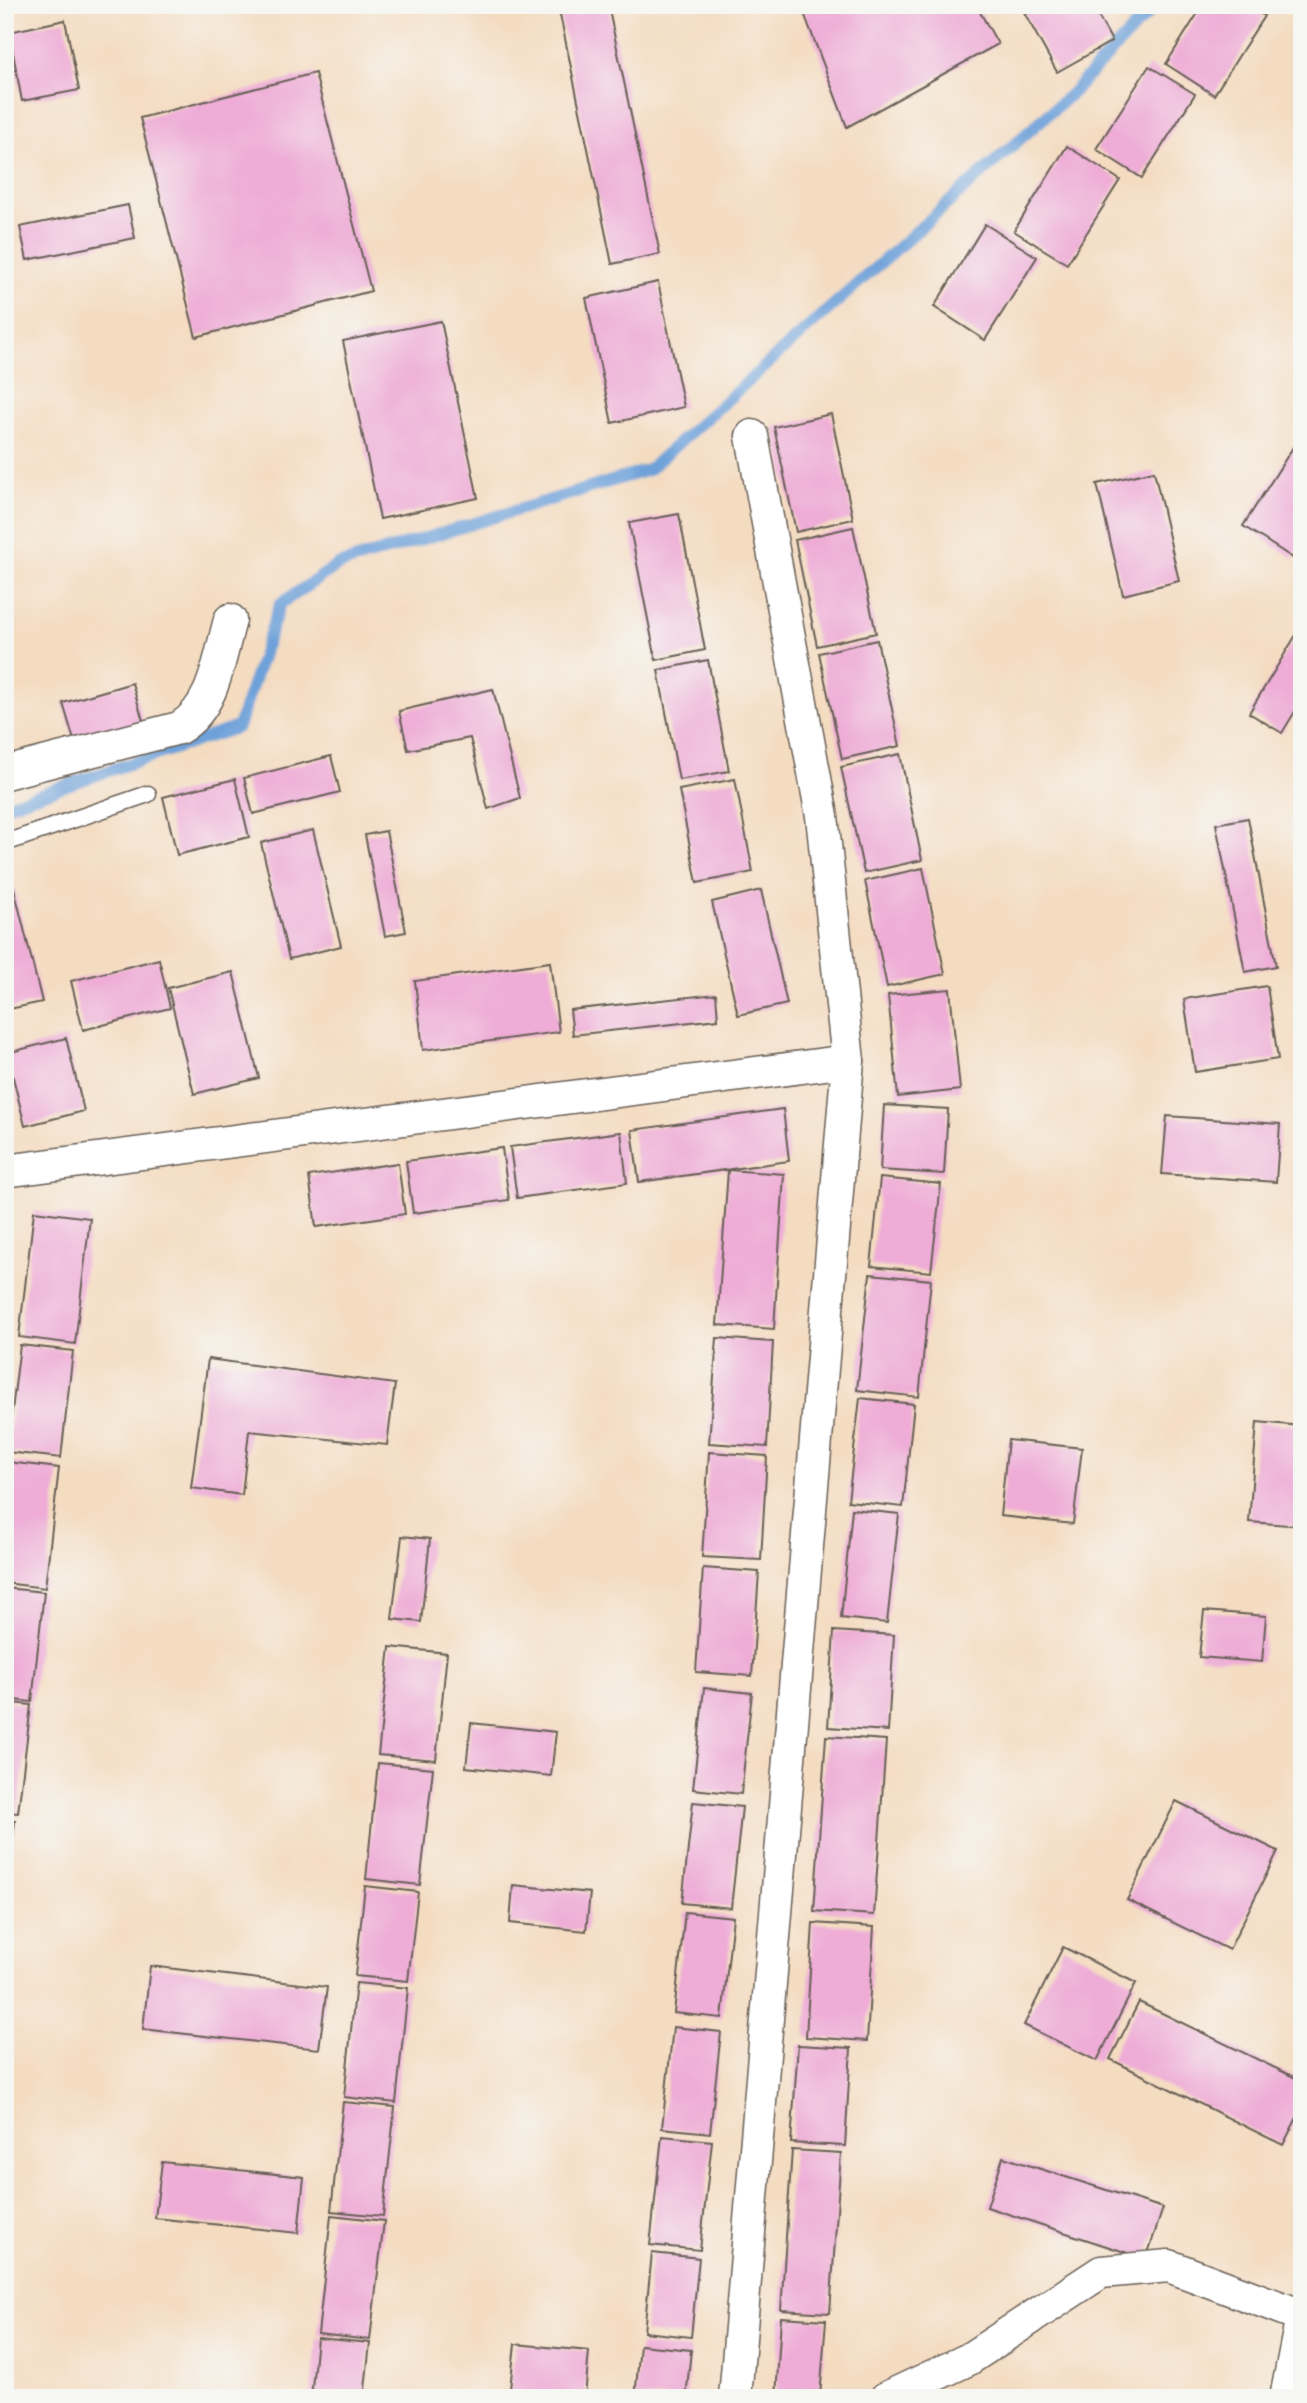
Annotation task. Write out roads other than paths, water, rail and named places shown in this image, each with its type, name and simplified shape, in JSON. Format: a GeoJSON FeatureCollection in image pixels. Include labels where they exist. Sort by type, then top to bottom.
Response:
{"type":"FeatureCollection","features":[{"type":"Feature","properties":{"kind":"street"},"geometry":{"type":"LineString","coordinates":[[735,2398],[848,1061],[822,816],[751,436]]}},
{"type":"Feature","properties":{"kind":"street"},"geometry":{"type":"LineString","coordinates":[[5,773],[179,728],[195,718],[211,688],[230,620]]}},
{"type":"Feature","properties":{"kind":"street"},"geometry":{"type":"LineString","coordinates":[[5,1171],[848,1061]]}},
{"type":"Feature","properties":{"kind":"street"},"geometry":{"type":"LineString","coordinates":[[886,2398],[969,2359],[1101,2272],[1169,2266],[1302,2316],[1286,2398]]}},
{"type":"Feature","properties":{"kind":"lane"},"geometry":{"type":"LineString","coordinates":[[5,843],[148,794]]}},
{"type":"Feature","properties":{"kind":"waterway"},"geometry":{"type":"LineString","coordinates":[[5,806],[238,727],[280,604],[338,565],[648,470],[1072,93],[1156,5]]}}]}
